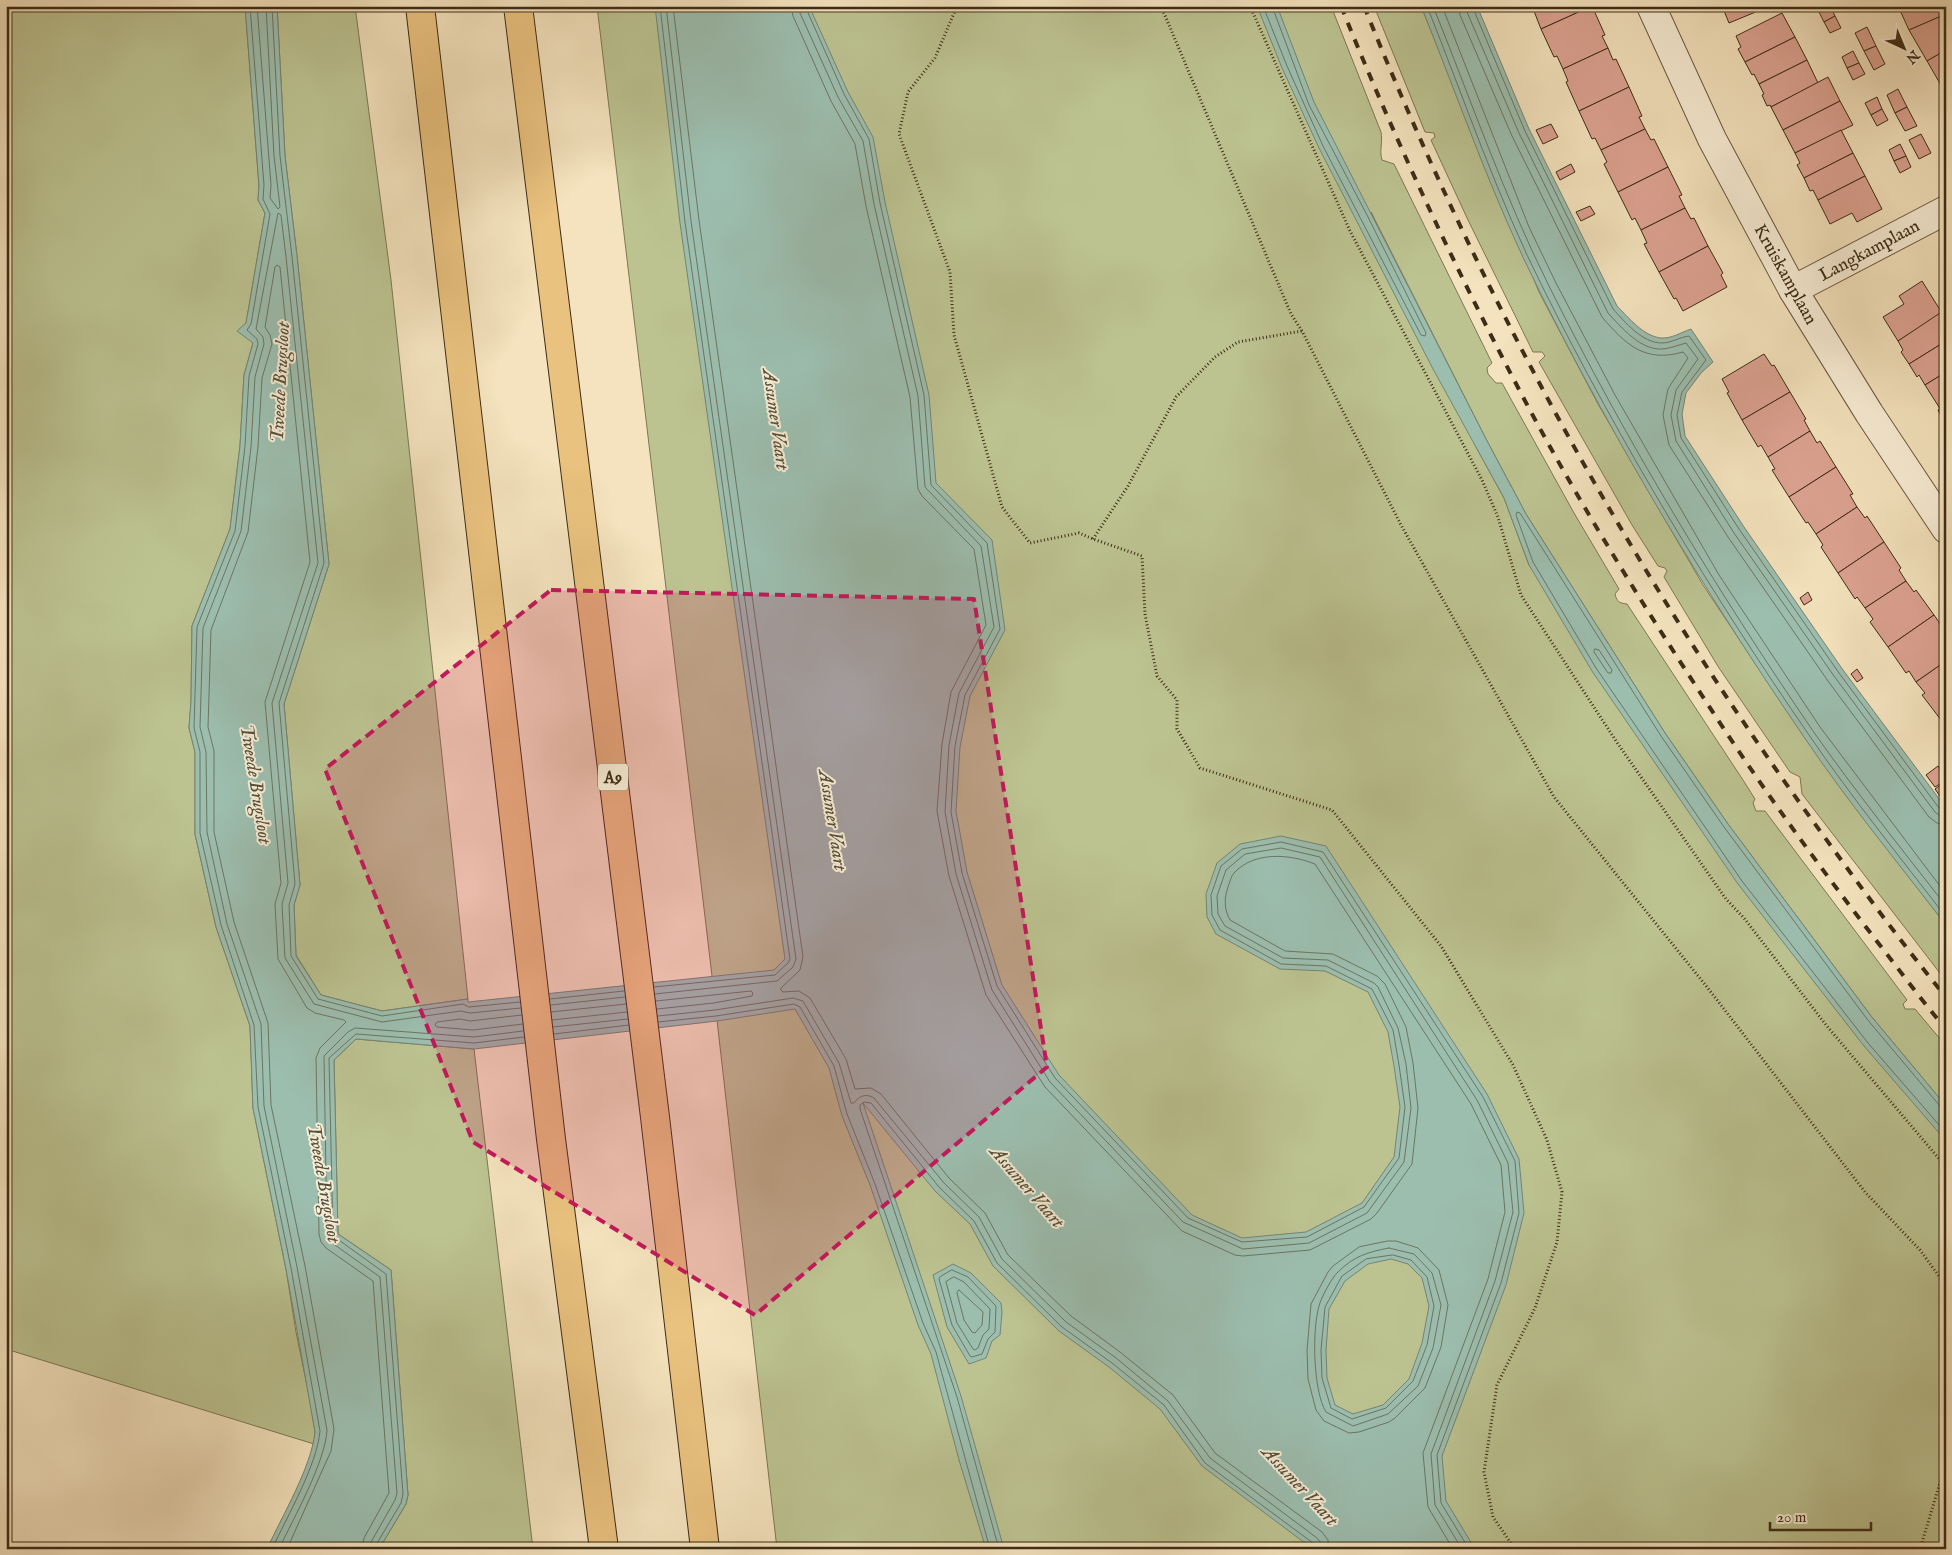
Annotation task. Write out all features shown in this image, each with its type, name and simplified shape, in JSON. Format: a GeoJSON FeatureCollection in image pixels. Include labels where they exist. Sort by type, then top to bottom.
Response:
{"type":"FeatureCollection","features":[{"type":"Feature","properties":{"kind":"highway"},"geometry":{"type":"LineString","coordinates":[[420,6],[551,1139],[604,1549]]}},
{"type":"Feature","properties":{"kind":"highway","name":"A9"},"geometry":{"type":"LineString","coordinates":[[518,6],[655,1117],[705,1549]]}},
{"type":"Feature","properties":{"kind":"street","name":"Kruiskamplaan"},"geometry":{"type":"LineString","coordinates":[[1651,6],[1712,139],[1793,290],[1869,413],[1946,529]]}},
{"type":"Feature","properties":{"kind":"street","name":"Langkamplaan"},"geometry":{"type":"LineString","coordinates":[[1793,290],[1946,210]]}},
{"type":"Feature","properties":{"kind":"path"},"geometry":{"type":"LineString","coordinates":[[957,6],[935,58],[908,92],[899,134],[950,272],[954,335],[1002,507],[1030,543],[1079,533],[1142,556],[1145,614],[1157,676],[1177,700],[1177,729],[1200,768],[1332,810],[1441,946],[1514,1065],[1547,1140],[1562,1192],[1557,1242],[1535,1308],[1498,1385],[1484,1472],[1493,1517],[1515,1549]]}},
{"type":"Feature","properties":{"kind":"path"},"geometry":{"type":"LineString","coordinates":[[1161,6],[1291,314],[1302,331],[1401,525],[1554,797],[1708,987],[1865,1192],[1920,1250],[1945,1283],[1946,1290]]}},
{"type":"Feature","properties":{"kind":"path"},"geometry":{"type":"LineString","coordinates":[[1250,6],[1350,231],[1482,480],[1498,517],[1521,595],[1616,741],[1726,900],[1744,918],[1826,1025],[1946,1167]]}},
{"type":"Feature","properties":{"kind":"path"},"geometry":{"type":"LineString","coordinates":[[1092,539],[1128,486],[1176,397],[1215,357],[1238,342],[1302,331]]}},
{"type":"Feature","properties":{"kind":"path"},"geometry":{"type":"LineString","coordinates":[[1920,1549],[1946,1463]]}},
{"type":"Feature","properties":{"kind":"highlighted area"},"geometry":{"type":"Polygon","coordinates":[[[551,590],[974,599],[1047,1067],[755,1315],[473,1142],[325,769],[551,590]]]}},
{"type":"Feature","properties":{"kind":"green space"},"geometry":{"type":"Polygon","coordinates":[[[6,6],[245,6],[259,186],[258,200],[265,213],[246,324],[253,343],[244,375],[240,446],[230,529],[192,626],[189,728],[195,752],[195,834],[216,927],[250,1026],[253,1108],[286,1269],[296,1332],[311,1405],[315,1432],[314,1444],[6,1349],[6,6]]]}},
{"type":"Feature","properties":{"kind":"green space"},"geometry":{"type":"Polygon","coordinates":[[[277,6],[355,6],[391,280],[468,999],[382,1011],[321,995],[296,955],[294,905],[300,885],[284,704],[329,564],[285,156],[277,6]]]}},
{"type":"Feature","properties":{"kind":"green space"},"geometry":{"type":"Polygon","coordinates":[[[597,6],[1331,6],[1381,132],[1382,160],[1394,164],[1492,363],[1487,368],[1488,374],[1496,383],[1502,383],[1574,513],[1619,589],[1615,594],[1617,599],[1620,603],[1627,604],[1743,780],[1755,799],[1753,803],[1756,811],[1765,811],[1907,1000],[1903,1004],[1905,1009],[1915,1009],[1946,1046],[1946,1106],[1871,1016],[1728,824],[1665,733],[1526,514],[1371,212],[1476,447],[1504,498],[1529,565],[1946,1119],[1946,1549],[777,1549],[712,976],[597,6]]]}},
{"type":"Feature","properties":{"kind":"green space"},"geometry":{"type":"Polygon","coordinates":[[[1374,6],[1421,6],[1539,292],[1598,404],[1703,585],[1805,738],[1843,791],[1946,925],[1946,981],[1802,794],[1800,777],[1790,772],[1719,668],[1664,577],[1667,571],[1665,568],[1658,566],[1632,525],[1539,362],[1545,356],[1542,352],[1533,352],[1431,140],[1435,137],[1434,133],[1425,132],[1374,6]]]}},
{"type":"Feature","properties":{"kind":"green space"},"geometry":{"type":"Polygon","coordinates":[[[356,1039],[474,1049],[533,1549],[379,1549],[406,1504],[408,1495],[391,1270],[338,1234],[334,1060],[356,1039]]]}},
{"type":"Feature","properties":{"kind":"water"},"geometry":{"type":"Polygon","coordinates":[[[245,6],[277,6],[285,156],[329,564],[284,704],[300,885],[294,905],[296,956],[321,995],[382,1011],[468,999],[468,1002],[774,970],[785,959],[680,223],[655,6],[809,6],[848,92],[873,137],[885,202],[929,395],[936,483],[992,540],[1005,630],[970,696],[960,747],[956,811],[967,872],[1002,985],[1059,1075],[1192,1215],[1242,1238],[1306,1232],[1362,1203],[1394,1157],[1400,1107],[1388,1032],[1368,992],[1325,971],[1280,969],[1216,934],[1207,917],[1206,894],[1217,863],[1240,844],[1281,836],[1326,846],[1487,1094],[1519,1159],[1524,1213],[1506,1285],[1442,1456],[1446,1501],[1475,1549],[1313,1549],[1202,1466],[1160,1409],[1109,1367],[1059,1331],[993,1266],[970,1224],[935,1191],[863,1103],[961,1396],[1004,1549],[986,1549],[959,1460],[931,1354],[918,1325],[870,1185],[842,1116],[829,1068],[795,1009],[717,1021],[474,1049],[356,1039],[334,1060],[338,1234],[391,1270],[408,1495],[406,1504],[379,1549],[267,1549],[296,1491],[308,1461],[315,1432],[286,1269],[253,1108],[250,1026],[216,927],[195,834],[195,752],[189,728],[192,626],[230,529],[240,446],[244,375],[253,343],[237,331],[246,323],[265,213],[258,200],[259,186],[245,6]],[[1391,1259],[1368,1264],[1345,1281],[1329,1309],[1326,1350],[1327,1378],[1335,1405],[1353,1414],[1383,1405],[1409,1379],[1422,1343],[1429,1306],[1422,1278],[1408,1264],[1391,1259]]]}},
{"type":"Feature","properties":{"kind":"water"},"geometry":{"type":"Polygon","coordinates":[[[1257,6],[1277,6],[1314,102],[1526,514],[1665,733],[1728,824],[1871,1016],[1946,1106],[1946,1141],[1864,1046],[1738,884],[1592,671],[1529,565],[1504,498],[1433,369],[1319,148],[1282,68],[1257,6]]]}},
{"type":"Feature","properties":{"kind":"water"},"geometry":{"type":"Polygon","coordinates":[[[1421,6],[1477,6],[1529,129],[1617,306],[1637,326],[1654,337],[1669,337],[1691,329],[1713,362],[1701,373],[1686,393],[1682,414],[1685,436],[1744,527],[1843,670],[1946,808],[1946,925],[1856,809],[1804,737],[1664,519],[1600,407],[1569,350],[1507,222],[1421,6]]]}},
{"type":"Feature","properties":{"kind":"water"},"geometry":{"type":"Polygon","coordinates":[[[953,1264],[971,1273],[1001,1303],[1000,1335],[992,1341],[986,1358],[969,1364],[947,1327],[933,1275],[953,1264]]]}},
{"type":"Feature","properties":{"kind":"building"},"geometry":{"type":"Polygon","coordinates":[[[1532,6],[1592,6],[1541,29],[1532,6]]]}},
{"type":"Feature","properties":{"kind":"building"},"geometry":{"type":"Polygon","coordinates":[[[1592,6],[1605,35],[1602,36],[1608,48],[1563,69],[1557,56],[1554,57],[1541,29],[1592,6]]]}},
{"type":"Feature","properties":{"kind":"building"},"geometry":{"type":"Polygon","coordinates":[[[1722,6],[1770,6],[1729,23],[1722,6]]]}},
{"type":"Feature","properties":{"kind":"building"},"geometry":{"type":"Polygon","coordinates":[[[1830,6],[1835,16],[1824,22],[1818,10],[1830,6]]]}},
{"type":"Feature","properties":{"kind":"building"},"geometry":{"type":"Polygon","coordinates":[[[1898,6],[1946,6],[1946,14],[1909,30],[1898,6]]]}},
{"type":"Feature","properties":{"kind":"building"},"geometry":{"type":"Polygon","coordinates":[[[1782,13],[1795,37],[1745,62],[1738,49],[1741,47],[1736,36],[1782,13]]]}},
{"type":"Feature","properties":{"kind":"building"},"geometry":{"type":"Polygon","coordinates":[[[1946,14],[1946,50],[1927,61],[1909,30],[1946,14]]]}},
{"type":"Feature","properties":{"kind":"building"},"geometry":{"type":"Polygon","coordinates":[[[1835,16],[1841,28],[1830,33],[1824,22],[1835,16]]]}},
{"type":"Feature","properties":{"kind":"building"},"geometry":{"type":"Polygon","coordinates":[[[1867,27],[1876,46],[1864,51],[1855,33],[1867,27]]]}},
{"type":"Feature","properties":{"kind":"building"},"geometry":{"type":"Polygon","coordinates":[[[1795,37],[1807,60],[1759,84],[1745,62],[1795,37]]]}},
{"type":"Feature","properties":{"kind":"building"},"geometry":{"type":"Polygon","coordinates":[[[1876,46],[1885,64],[1874,70],[1864,51],[1876,46]]]}},
{"type":"Feature","properties":{"kind":"building"},"geometry":{"type":"Polygon","coordinates":[[[1608,48],[1613,60],[1616,59],[1629,87],[1579,111],[1566,82],[1568,81],[1563,69],[1608,48]]]}},
{"type":"Feature","properties":{"kind":"building"},"geometry":{"type":"Polygon","coordinates":[[[1946,50],[1946,85],[1942,87],[1927,61],[1946,50]]]}},
{"type":"Feature","properties":{"kind":"building"},"geometry":{"type":"Polygon","coordinates":[[[1853,51],[1859,63],[1847,68],[1842,57],[1853,51]]]}},
{"type":"Feature","properties":{"kind":"building"},"geometry":{"type":"Polygon","coordinates":[[[1807,60],[1818,83],[1771,107],[1770,105],[1767,106],[1759,84],[1807,60]]]}},
{"type":"Feature","properties":{"kind":"building"},"geometry":{"type":"Polygon","coordinates":[[[1859,63],[1865,74],[1853,80],[1847,68],[1859,63]]]}},
{"type":"Feature","properties":{"kind":"building"},"geometry":{"type":"Polygon","coordinates":[[[1828,77],[1840,101],[1783,130],[1771,107],[1828,77]]]}},
{"type":"Feature","properties":{"kind":"building"},"geometry":{"type":"Polygon","coordinates":[[[1629,87],[1642,116],[1639,117],[1645,129],[1601,150],[1595,138],[1592,139],[1579,111],[1629,87]]]}},
{"type":"Feature","properties":{"kind":"building"},"geometry":{"type":"Polygon","coordinates":[[[1898,89],[1907,107],[1895,113],[1887,95],[1898,89]]]}},
{"type":"Feature","properties":{"kind":"building"},"geometry":{"type":"Polygon","coordinates":[[[1877,97],[1882,109],[1871,115],[1865,103],[1877,97]]]}},
{"type":"Feature","properties":{"kind":"building"},"geometry":{"type":"Polygon","coordinates":[[[1840,101],[1853,125],[1795,153],[1783,130],[1840,101]]]}},
{"type":"Feature","properties":{"kind":"building"},"geometry":{"type":"Polygon","coordinates":[[[1907,107],[1917,126],[1905,131],[1895,113],[1907,107]]]}},
{"type":"Feature","properties":{"kind":"building"},"geometry":{"type":"Polygon","coordinates":[[[1882,109],[1888,120],[1877,126],[1871,115],[1882,109]]]}},
{"type":"Feature","properties":{"kind":"building"},"geometry":{"type":"Polygon","coordinates":[[[1551,124],[1558,137],[1543,144],[1536,130],[1551,124]]]}},
{"type":"Feature","properties":{"kind":"building"},"geometry":{"type":"Polygon","coordinates":[[[1645,129],[1651,140],[1654,139],[1668,167],[1618,192],[1604,164],[1607,162],[1601,150],[1645,129]]]}},
{"type":"Feature","properties":{"kind":"building"},"geometry":{"type":"Polygon","coordinates":[[[1841,130],[1853,153],[1804,178],[1797,165],[1800,163],[1795,153],[1841,130]]]}},
{"type":"Feature","properties":{"kind":"building"},"geometry":{"type":"Polygon","coordinates":[[[1921,134],[1931,153],[1919,159],[1909,140],[1921,134]]]}},
{"type":"Feature","properties":{"kind":"building"},"geometry":{"type":"Polygon","coordinates":[[[1900,144],[1906,156],[1894,161],[1889,150],[1900,144]]]}},
{"type":"Feature","properties":{"kind":"building"},"geometry":{"type":"Polygon","coordinates":[[[1853,153],[1865,176],[1818,200],[1813,190],[1810,191],[1804,178],[1853,153]]]}},
{"type":"Feature","properties":{"kind":"building"},"geometry":{"type":"Polygon","coordinates":[[[1906,156],[1911,167],[1900,173],[1894,161],[1906,156]]]}},
{"type":"Feature","properties":{"kind":"building"},"geometry":{"type":"Polygon","coordinates":[[[1571,164],[1575,172],[1560,180],[1556,172],[1571,164]]]}},
{"type":"Feature","properties":{"kind":"building"},"geometry":{"type":"Polygon","coordinates":[[[1668,167],[1682,195],[1679,196],[1685,208],[1641,230],[1635,218],[1632,220],[1618,192],[1668,167]]]}},
{"type":"Feature","properties":{"kind":"building"},"geometry":{"type":"Polygon","coordinates":[[[1865,176],[1882,209],[1857,222],[1852,213],[1830,224],[1818,200],[1865,176]]]}},
{"type":"Feature","properties":{"kind":"building"},"geometry":{"type":"Polygon","coordinates":[[[1590,206],[1595,214],[1581,221],[1576,212],[1590,206]]]}},
{"type":"Feature","properties":{"kind":"building"},"geometry":{"type":"Polygon","coordinates":[[[1685,208],[1691,219],[1694,218],[1708,246],[1659,272],[1644,244],[1647,243],[1641,230],[1685,208]]]}},
{"type":"Feature","properties":{"kind":"building"},"geometry":{"type":"Polygon","coordinates":[[[1708,246],[1723,273],[1721,275],[1727,287],[1683,311],[1659,272],[1708,246]]]}},
{"type":"Feature","properties":{"kind":"building"},"geometry":{"type":"Polygon","coordinates":[[[1922,281],[1942,313],[1898,341],[1883,317],[1904,304],[1899,296],[1922,281]]]}},
{"type":"Feature","properties":{"kind":"building"},"geometry":{"type":"Polygon","coordinates":[[[1946,309],[1946,341],[1909,364],[1901,352],[1903,350],[1898,341],[1946,309]]]}},
{"type":"Feature","properties":{"kind":"building"},"geometry":{"type":"Polygon","coordinates":[[[1946,341],[1946,372],[1925,385],[1919,375],[1917,377],[1909,364],[1946,341]]]}},
{"type":"Feature","properties":{"kind":"building"},"geometry":{"type":"Polygon","coordinates":[[[1764,354],[1772,366],[1774,365],[1790,392],[1742,420],[1727,393],[1729,392],[1722,379],[1764,354]]]}},
{"type":"Feature","properties":{"kind":"building"},"geometry":{"type":"Polygon","coordinates":[[[1946,372],[1946,402],[1939,407],[1925,385],[1946,372]]]}},
{"type":"Feature","properties":{"kind":"building"},"geometry":{"type":"Polygon","coordinates":[[[1790,392],[1806,419],[1804,420],[1810,431],[1768,457],[1761,445],[1758,447],[1742,420],[1790,392]]]}},
{"type":"Feature","properties":{"kind":"building"},"geometry":{"type":"Polygon","coordinates":[[[1946,402],[1946,420],[1944,421],[1938,410],[1946,402]]]}},
{"type":"Feature","properties":{"kind":"building"},"geometry":{"type":"Polygon","coordinates":[[[1810,431],[1817,443],[1820,441],[1836,467],[1789,497],[1772,470],[1775,469],[1768,457],[1810,431]]]}},
{"type":"Feature","properties":{"kind":"building"},"geometry":{"type":"Polygon","coordinates":[[[1836,467],[1853,494],[1850,495],[1857,507],[1816,534],[1808,522],[1806,523],[1789,497],[1836,467]]]}},
{"type":"Feature","properties":{"kind":"building"},"geometry":{"type":"Polygon","coordinates":[[[1857,507],[1865,518],[1867,516],[1884,542],[1838,573],[1821,547],[1823,545],[1816,534],[1857,507]]]}},
{"type":"Feature","properties":{"kind":"building"},"geometry":{"type":"Polygon","coordinates":[[[1884,542],[1901,568],[1899,570],[1906,581],[1865,608],[1857,597],[1855,599],[1838,573],[1884,542]]]}},
{"type":"Feature","properties":{"kind":"building"},"geometry":{"type":"Polygon","coordinates":[[[1906,581],[1914,592],[1916,590],[1934,615],[1888,647],[1870,622],[1873,619],[1865,608],[1906,581]]]}},
{"type":"Feature","properties":{"kind":"building"},"geometry":{"type":"Polygon","coordinates":[[[1808,592],[1812,600],[1804,605],[1800,598],[1808,592]]]}},
{"type":"Feature","properties":{"kind":"building"},"geometry":{"type":"Polygon","coordinates":[[[1934,615],[1946,632],[1946,661],[1916,682],[1909,671],[1906,673],[1888,647],[1934,615]]]}},
{"type":"Feature","properties":{"kind":"building"},"geometry":{"type":"Polygon","coordinates":[[[1946,661],[1946,716],[1941,720],[1922,695],[1925,693],[1916,682],[1946,661]]]}},
{"type":"Feature","properties":{"kind":"building"},"geometry":{"type":"Polygon","coordinates":[[[1857,669],[1863,678],[1857,682],[1851,674],[1857,669]]]}},
{"type":"Feature","properties":{"kind":"building"},"geometry":{"type":"Polygon","coordinates":[[[1938,766],[1946,776],[1946,780],[1935,787],[1926,775],[1938,766]]]}},
{"type":"Feature","properties":{"kind":"building"},"geometry":{"type":"Polygon","coordinates":[[[1946,781],[1946,796],[1942,799],[1935,789],[1946,781]]]}},
{"type":"Feature","properties":{"kind":"railway"},"geometry":{"type":"LineString","coordinates":[[1341,6],[1383,106],[1450,253],[1523,397],[1588,513],[1681,663],[1768,793],[1856,914],[1946,1029]]}},
{"type":"Feature","properties":{"kind":"railway"},"geometry":{"type":"LineString","coordinates":[[1364,6],[1410,116],[1459,224],[1512,330],[1568,435],[1627,538],[1689,639],[1754,738],[1868,897],[1946,997]]}},
{"type":"Feature","properties":{"kind":"water label","name":"Tweede Brugsloot"},"geometry":{"type":"Point","coordinates":[279,382]}},
{"type":"Feature","properties":{"kind":"water label","name":"Assumer Vaart"},"geometry":{"type":"Point","coordinates":[777,419]}},
{"type":"Feature","properties":{"kind":"water label","name":"Tweede Brugsloot"},"geometry":{"type":"Point","coordinates":[257,784]}},
{"type":"Feature","properties":{"kind":"water label","name":"Assumer Vaart"},"geometry":{"type":"Point","coordinates":[834,820]}},
{"type":"Feature","properties":{"kind":"water label","name":"Tweede Brugsloot"},"geometry":{"type":"Point","coordinates":[325,1183]}},
{"type":"Feature","properties":{"kind":"water label","name":"Assumer Vaart"},"geometry":{"type":"Point","coordinates":[1028,1186]}},
{"type":"Feature","properties":{"kind":"water label","name":"Assumer Vaart"},"geometry":{"type":"Point","coordinates":[1301,1485]}}]}
